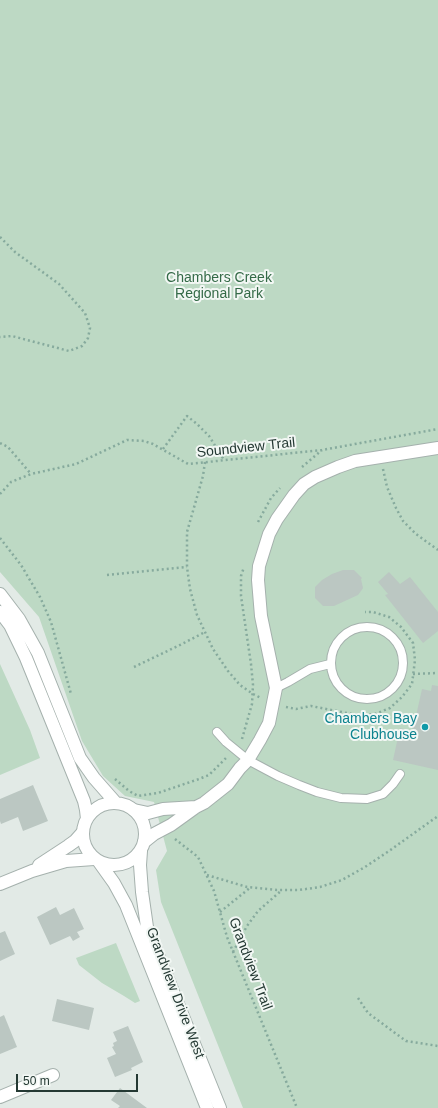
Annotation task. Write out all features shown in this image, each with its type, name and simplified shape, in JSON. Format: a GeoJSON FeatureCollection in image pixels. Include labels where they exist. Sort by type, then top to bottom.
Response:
{"type":"FeatureCollection","features":[{"type":"Feature","properties":{"kind":"street"},"geometry":{"type":"LineString","coordinates":[[142,846],[154,834],[171,825],[204,803],[228,784],[248,760],[269,723],[276,688],[261,616],[258,580],[259,566],[269,534],[277,519],[294,495],[304,484],[315,477],[355,461],[438,448]]}},
{"type":"Feature","properties":{"kind":"street"},"geometry":{"type":"LineString","coordinates":[[0,594],[19,619],[38,653],[80,758],[94,778],[116,803]]}},
{"type":"Feature","properties":{"kind":"street"},"geometry":{"type":"LineString","coordinates":[[0,612],[10,625],[26,658],[84,801],[87,819],[83,832],[84,843],[86,848],[97,860],[111,866],[122,865],[134,859],[142,846],[146,835],[143,821],[134,810]]}},
{"type":"Feature","properties":{"kind":"street"},"geometry":{"type":"LineString","coordinates":[[87,819],[96,809],[107,804],[116,803],[134,810],[148,813],[163,809],[196,807]]}},
{"type":"Feature","properties":{"kind":"street"},"geometry":{"type":"LineString","coordinates":[[32,871],[75,841],[83,832]]}},
{"type":"Feature","properties":{"kind":"street","name":"Grandview Drive West"},"geometry":{"type":"LineString","coordinates":[[142,846],[140,865],[147,927],[220,1108]]}},
{"type":"Feature","properties":{"kind":"street"},"geometry":{"type":"LineString","coordinates":[[0,884],[32,871],[66,861],[97,860]]}},
{"type":"Feature","properties":{"kind":"street","name":"Grandview Drive West"},"geometry":{"type":"LineString","coordinates":[[97,860],[114,883],[126,905],[207,1108]]}},
{"type":"Feature","properties":{"kind":"street"},"geometry":{"type":"LineString","coordinates":[[0,1097],[53,1075]]}},
{"type":"Feature","properties":{"kind":"lane"},"geometry":{"type":"LineString","coordinates":[[368,627],[380,630],[390,635],[398,644],[402,655],[403,667],[400,679],[393,688],[383,696],[371,699],[359,699],[348,694],[339,687],[333,676],[330,664],[332,653],[337,642],[341,638],[356,629],[368,627]]}},
{"type":"Feature","properties":{"kind":"lane"},"geometry":{"type":"LineString","coordinates":[[276,688],[310,669],[330,664]]}},
{"type":"Feature","properties":{"kind":"lane"},"geometry":{"type":"LineString","coordinates":[[217,732],[234,749],[248,760],[278,776],[317,792],[341,798],[367,799],[382,794],[394,784],[400,774]]}},
{"type":"Feature","properties":{"kind":"path"},"geometry":{"type":"LineString","coordinates":[[0,237],[15,252],[59,284],[84,313],[90,328],[88,338],[82,346],[69,351],[12,336],[0,338]]}},
{"type":"Feature","properties":{"kind":"path"},"geometry":{"type":"LineString","coordinates":[[163,449],[187,416],[209,436],[224,460]]}},
{"type":"Feature","properties":{"kind":"path","name":"Soundview Trail"},"geometry":{"type":"LineString","coordinates":[[0,494],[11,482],[31,474],[76,464],[127,440],[144,441],[153,444],[188,464],[322,450],[438,429]]}},
{"type":"Feature","properties":{"kind":"path"},"geometry":{"type":"LineString","coordinates":[[0,443],[8,447],[31,474]]}},
{"type":"Feature","properties":{"kind":"path"},"geometry":{"type":"LineString","coordinates":[[205,462],[203,476],[187,532],[187,567],[190,589],[197,615],[204,632],[217,655],[236,680],[253,694],[273,705],[293,709],[311,706],[357,715],[375,714],[390,708],[402,697],[412,684],[415,660],[413,643],[401,627],[389,617],[372,612],[365,612]]}},
{"type":"Feature","properties":{"kind":"path"},"geometry":{"type":"LineString","coordinates":[[383,467],[387,486],[403,521],[416,534],[438,550]]}},
{"type":"Feature","properties":{"kind":"path"},"geometry":{"type":"LineString","coordinates":[[0,538],[21,565],[46,610],[51,622],[72,697]]}},
{"type":"Feature","properties":{"kind":"path"},"geometry":{"type":"LineString","coordinates":[[107,575],[187,567]]}},
{"type":"Feature","properties":{"kind":"path"},"geometry":{"type":"LineString","coordinates":[[134,667],[204,632]]}},
{"type":"Feature","properties":{"kind":"path"},"geometry":{"type":"LineString","coordinates":[[413,674],[438,673]]}},
{"type":"Feature","properties":{"kind":"path"},"geometry":{"type":"LineString","coordinates":[[112,777],[129,791],[138,796],[158,793],[199,780],[208,775],[223,762],[234,749]]}},
{"type":"Feature","properties":{"kind":"path"},"geometry":{"type":"LineString","coordinates":[[206,875],[251,887],[299,890],[320,887],[342,880],[365,867],[438,816]]}},
{"type":"Feature","properties":{"kind":"path","name":"Grandview Trail"},"geometry":{"type":"LineString","coordinates":[[173,837],[198,857],[214,892],[227,937],[297,1108]]}},
{"type":"Feature","properties":{"kind":"path"},"geometry":{"type":"LineString","coordinates":[[220,912],[251,887]]}},
{"type":"Feature","properties":{"kind":"path"},"geometry":{"type":"LineString","coordinates":[[233,952],[247,926],[258,911],[282,890]]}},
{"type":"Feature","properties":{"kind":"path"},"geometry":{"type":"LineString","coordinates":[[358,998],[368,1013],[406,1041],[438,1046]]}},
{"type":"Feature","properties":{"kind":"green space","name":"Chambers Creek Regional Park"},"geometry":{"type":"Polygon","coordinates":[[[0,0],[438,0],[438,1108],[243,1108],[161,902],[156,870],[167,851],[154,802],[125,796],[103,776],[82,741],[39,617],[0,572],[0,0]]]}},
{"type":"Feature","properties":{"kind":"green space"},"geometry":{"type":"Polygon","coordinates":[[[0,664],[30,730],[40,758],[0,775],[0,664]]]}},
{"type":"Feature","properties":{"kind":"green space"},"geometry":{"type":"Polygon","coordinates":[[[116,943],[140,1001],[135,1003],[102,983],[79,965],[76,958],[116,943]]]}},
{"type":"Feature","properties":{"kind":"building"},"geometry":{"type":"Polygon","coordinates":[[[343,570],[354,570],[362,578],[363,588],[358,595],[334,606],[323,606],[315,598],[315,587],[322,580],[343,570]]]}},
{"type":"Feature","properties":{"kind":"building"},"geometry":{"type":"Polygon","coordinates":[[[389,572],[400,584],[410,577],[438,612],[438,631],[423,643],[385,595],[388,594],[378,582],[389,572]]]}},
{"type":"Feature","properties":{"kind":"building","name":"Chambers Bay Clubhouse"},"geometry":{"type":"Polygon","coordinates":[[[432,685],[438,686],[438,770],[393,760],[400,728],[412,731],[413,725],[408,724],[410,714],[416,716],[422,689],[431,691],[432,685]]]}},
{"type":"Feature","properties":{"kind":"building"},"geometry":{"type":"Polygon","coordinates":[[[33,785],[48,821],[23,831],[18,817],[1,824],[0,799],[33,785]]]}},
{"type":"Feature","properties":{"kind":"building"},"geometry":{"type":"Polygon","coordinates":[[[56,907],[60,915],[74,908],[84,929],[77,932],[80,937],[73,941],[70,936],[50,945],[37,917],[56,907]]]}},
{"type":"Feature","properties":{"kind":"building"},"geometry":{"type":"Polygon","coordinates":[[[5,931],[15,954],[0,961],[0,933],[5,931]]]}},
{"type":"Feature","properties":{"kind":"building"},"geometry":{"type":"Polygon","coordinates":[[[57,999],[94,1008],[89,1030],[52,1021],[57,999]]]}},
{"type":"Feature","properties":{"kind":"building"},"geometry":{"type":"Polygon","coordinates":[[[4,1015],[17,1047],[0,1054],[0,1017],[4,1015]]]}},
{"type":"Feature","properties":{"kind":"building"},"geometry":{"type":"Polygon","coordinates":[[[128,1026],[143,1062],[131,1068],[132,1070],[115,1077],[107,1058],[116,1054],[112,1047],[114,1046],[113,1043],[117,1041],[113,1032],[128,1026]]]}},
{"type":"Feature","properties":{"kind":"building"},"geometry":{"type":"Polygon","coordinates":[[[120,1088],[147,1108],[118,1108],[120,1106],[111,1100],[120,1088]]]}},
{"type":"Feature","properties":{"kind":"place","name":"Chambers Bay Clubhouse"},"geometry":{"type":"Point","coordinates":[425,727]}}]}
